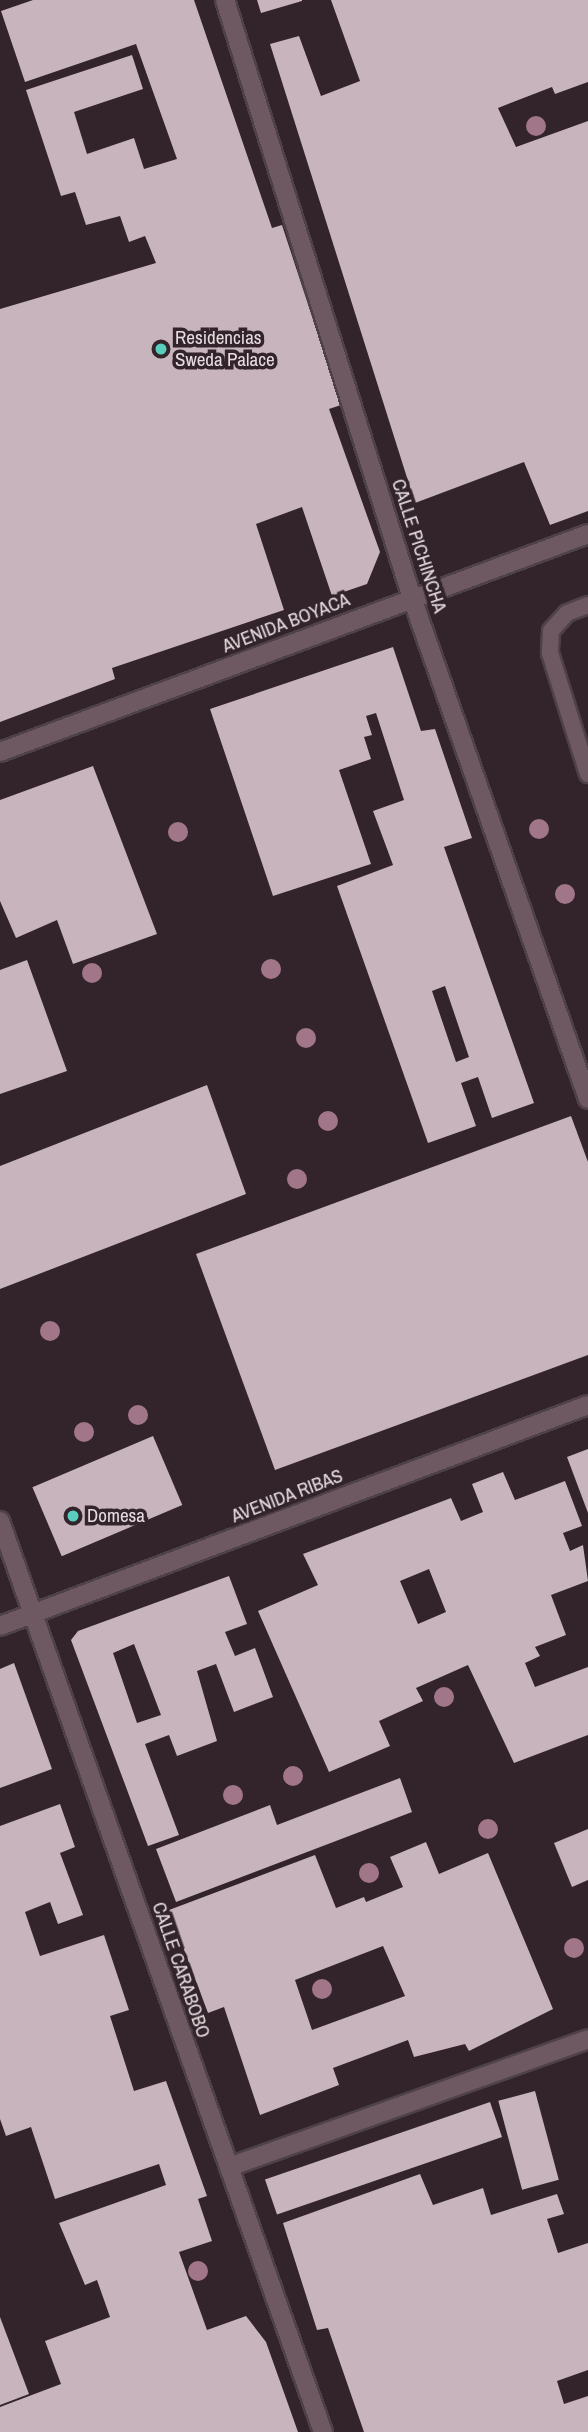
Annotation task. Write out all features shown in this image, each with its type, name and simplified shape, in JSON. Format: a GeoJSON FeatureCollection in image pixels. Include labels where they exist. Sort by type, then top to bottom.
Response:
{"type":"FeatureCollection","features":[{"type":"Feature","properties":{"kind":"street","name":"CALLE PICHINCHA"},"geometry":{"type":"LineString","coordinates":[[225,0],[412,598],[588,1099]]}},
{"type":"Feature","properties":{"kind":"street","name":"AVENIDA BOYACA"},"geometry":{"type":"LineString","coordinates":[[0,752],[588,534]]}},
{"type":"Feature","properties":{"kind":"street","name":"AVENIDA RIBAS"},"geometry":{"type":"LineString","coordinates":[[0,1626],[588,1405]]}},
{"type":"Feature","properties":{"kind":"street","name":"CALLE CARABOBO"},"geometry":{"type":"LineString","coordinates":[[0,1521],[323,2432]]}},
{"type":"Feature","properties":{"kind":"street"},"geometry":{"type":"LineString","coordinates":[[229,2167],[588,2039]]}},
{"type":"Feature","properties":{"kind":"lane"},"geometry":{"type":"LineString","coordinates":[[588,605],[567,613],[551,631],[550,653],[588,774]]}},
{"type":"Feature","properties":{"kind":"building"},"geometry":{"type":"Polygon","coordinates":[[[33,0],[194,0],[272,228],[282,225],[341,405],[329,409],[380,552],[367,584],[332,596],[302,507],[256,524],[284,610],[112,668],[115,679],[0,722],[0,309],[156,263],[145,236],[129,242],[120,216],[86,225],[75,192],[61,196],[26,90],[132,55],[143,89],[74,112],[87,154],[134,138],[144,169],[177,159],[136,44],[25,82],[1,11],[33,0]]]}},
{"type":"Feature","properties":{"kind":"building"},"geometry":{"type":"Polygon","coordinates":[[[257,0],[302,0],[302,1],[261,13],[257,0]]]}},
{"type":"Feature","properties":{"kind":"building"},"geometry":{"type":"Polygon","coordinates":[[[331,0],[588,0],[588,82],[555,94],[552,87],[498,108],[516,147],[588,121],[588,511],[550,525],[524,462],[415,503],[270,44],[299,36],[321,96],[360,81],[331,0]]]}},
{"type":"Feature","properties":{"kind":"building"},"geometry":{"type":"Polygon","coordinates":[[[393,647],[421,731],[435,729],[472,838],[444,847],[534,1103],[492,1118],[478,1077],[461,1083],[476,1126],[428,1143],[337,886],[393,865],[373,811],[404,800],[376,713],[366,716],[372,735],[364,737],[371,759],[339,770],[371,864],[273,896],[210,709],[393,647]],[[445,986],[432,991],[456,1062],[469,1057],[445,986]]]}},
{"type":"Feature","properties":{"kind":"building"},"geometry":{"type":"Polygon","coordinates":[[[93,766],[157,934],[73,964],[57,920],[16,938],[0,901],[0,800],[93,766]]]}},
{"type":"Feature","properties":{"kind":"building"},"geometry":{"type":"Polygon","coordinates":[[[27,960],[67,1071],[0,1094],[0,970],[27,960]]]}},
{"type":"Feature","properties":{"kind":"building"},"geometry":{"type":"Polygon","coordinates":[[[207,1085],[246,1194],[0,1289],[0,1166],[207,1085]]]}},
{"type":"Feature","properties":{"kind":"building"},"geometry":{"type":"Polygon","coordinates":[[[571,1116],[588,1162],[588,1355],[275,1470],[196,1254],[571,1116]]]}},
{"type":"Feature","properties":{"kind":"building"},"geometry":{"type":"Polygon","coordinates":[[[153,1436],[182,1505],[62,1556],[32,1487],[153,1436]]]}},
{"type":"Feature","properties":{"kind":"building"},"geometry":{"type":"Polygon","coordinates":[[[588,1449],[588,1513],[567,1457],[588,1449]]]}},
{"type":"Feature","properties":{"kind":"building"},"geometry":{"type":"Polygon","coordinates":[[[503,1472],[515,1500],[565,1481],[582,1526],[563,1533],[570,1551],[583,1545],[588,1581],[551,1595],[566,1635],[535,1647],[540,1656],[525,1663],[535,1687],[588,1667],[588,1735],[514,1763],[468,1665],[416,1688],[423,1701],[379,1721],[390,1746],[329,1772],[258,1611],[318,1585],[303,1554],[451,1498],[461,1521],[483,1512],[472,1484],[503,1472]],[[429,1569],[400,1581],[418,1624],[446,1612],[429,1569]]]}},
{"type":"Feature","properties":{"kind":"building"},"geometry":{"type":"Polygon","coordinates":[[[229,1576],[247,1624],[225,1632],[235,1656],[255,1648],[273,1697],[234,1712],[216,1664],[197,1671],[217,1741],[177,1756],[169,1735],[145,1744],[179,1835],[148,1846],[71,1640],[78,1631],[229,1576]],[[134,1644],[113,1653],[137,1723],[161,1715],[134,1644]]]}},
{"type":"Feature","properties":{"kind":"building"},"geometry":{"type":"Polygon","coordinates":[[[14,1663],[52,1769],[0,1788],[0,1669],[14,1663]]]}},
{"type":"Feature","properties":{"kind":"building"},"geometry":{"type":"Polygon","coordinates":[[[400,1778],[412,1812],[176,1902],[156,1849],[270,1805],[277,1825],[400,1778]]]}},
{"type":"Feature","properties":{"kind":"building"},"geometry":{"type":"Polygon","coordinates":[[[60,1804],[75,1847],[60,1853],[83,1915],[58,1924],[50,1902],[25,1912],[40,1956],[104,1935],[129,2010],[110,2016],[134,2091],[166,2081],[207,2196],[198,2199],[212,2241],[179,2252],[207,2330],[246,2316],[266,2342],[298,2432],[0,2432],[0,2407],[61,2384],[45,2341],[110,2317],[97,2280],[85,2285],[59,2223],[166,2185],[159,2164],[55,2199],[31,2127],[6,2136],[0,2119],[0,1826],[60,1804]]]}},
{"type":"Feature","properties":{"kind":"building"},"geometry":{"type":"Polygon","coordinates":[[[588,1829],[588,1880],[572,1887],[554,1843],[588,1829]]]}},
{"type":"Feature","properties":{"kind":"building"},"geometry":{"type":"Polygon","coordinates":[[[426,1842],[439,1874],[488,1853],[553,2009],[469,2051],[465,2044],[414,2057],[408,2040],[333,2068],[339,2085],[260,2115],[224,2007],[208,2013],[169,1910],[315,1855],[336,1908],[364,1897],[366,1902],[403,1887],[390,1857],[426,1842]],[[383,1946],[295,1980],[312,2030],[405,1996],[383,1946]]]}},
{"type":"Feature","properties":{"kind":"building"},"geometry":{"type":"Polygon","coordinates":[[[535,2091],[559,2180],[522,2190],[498,2101],[535,2091]]]}},
{"type":"Feature","properties":{"kind":"building"},"geometry":{"type":"Polygon","coordinates":[[[490,2102],[502,2137],[277,2214],[265,2179],[490,2102]]]}},
{"type":"Feature","properties":{"kind":"building"},"geometry":{"type":"Polygon","coordinates":[[[420,2174],[433,2205],[483,2188],[491,2215],[557,2194],[564,2214],[547,2219],[558,2253],[588,2243],[588,2370],[557,2381],[564,2404],[588,2396],[588,2432],[364,2432],[328,2328],[317,2330],[283,2223],[420,2174]]]}},
{"type":"Feature","properties":{"kind":"building"},"geometry":{"type":"Polygon","coordinates":[[[0,2317],[29,2394],[0,2405],[0,2317]]]}},
{"type":"Feature","properties":{"kind":"place","name":"Residencias Sweda Palace"},"geometry":{"type":"Point","coordinates":[161,349]}},
{"type":"Feature","properties":{"kind":"place","name":"Domesa"},"geometry":{"type":"Point","coordinates":[73,1516]}}]}
